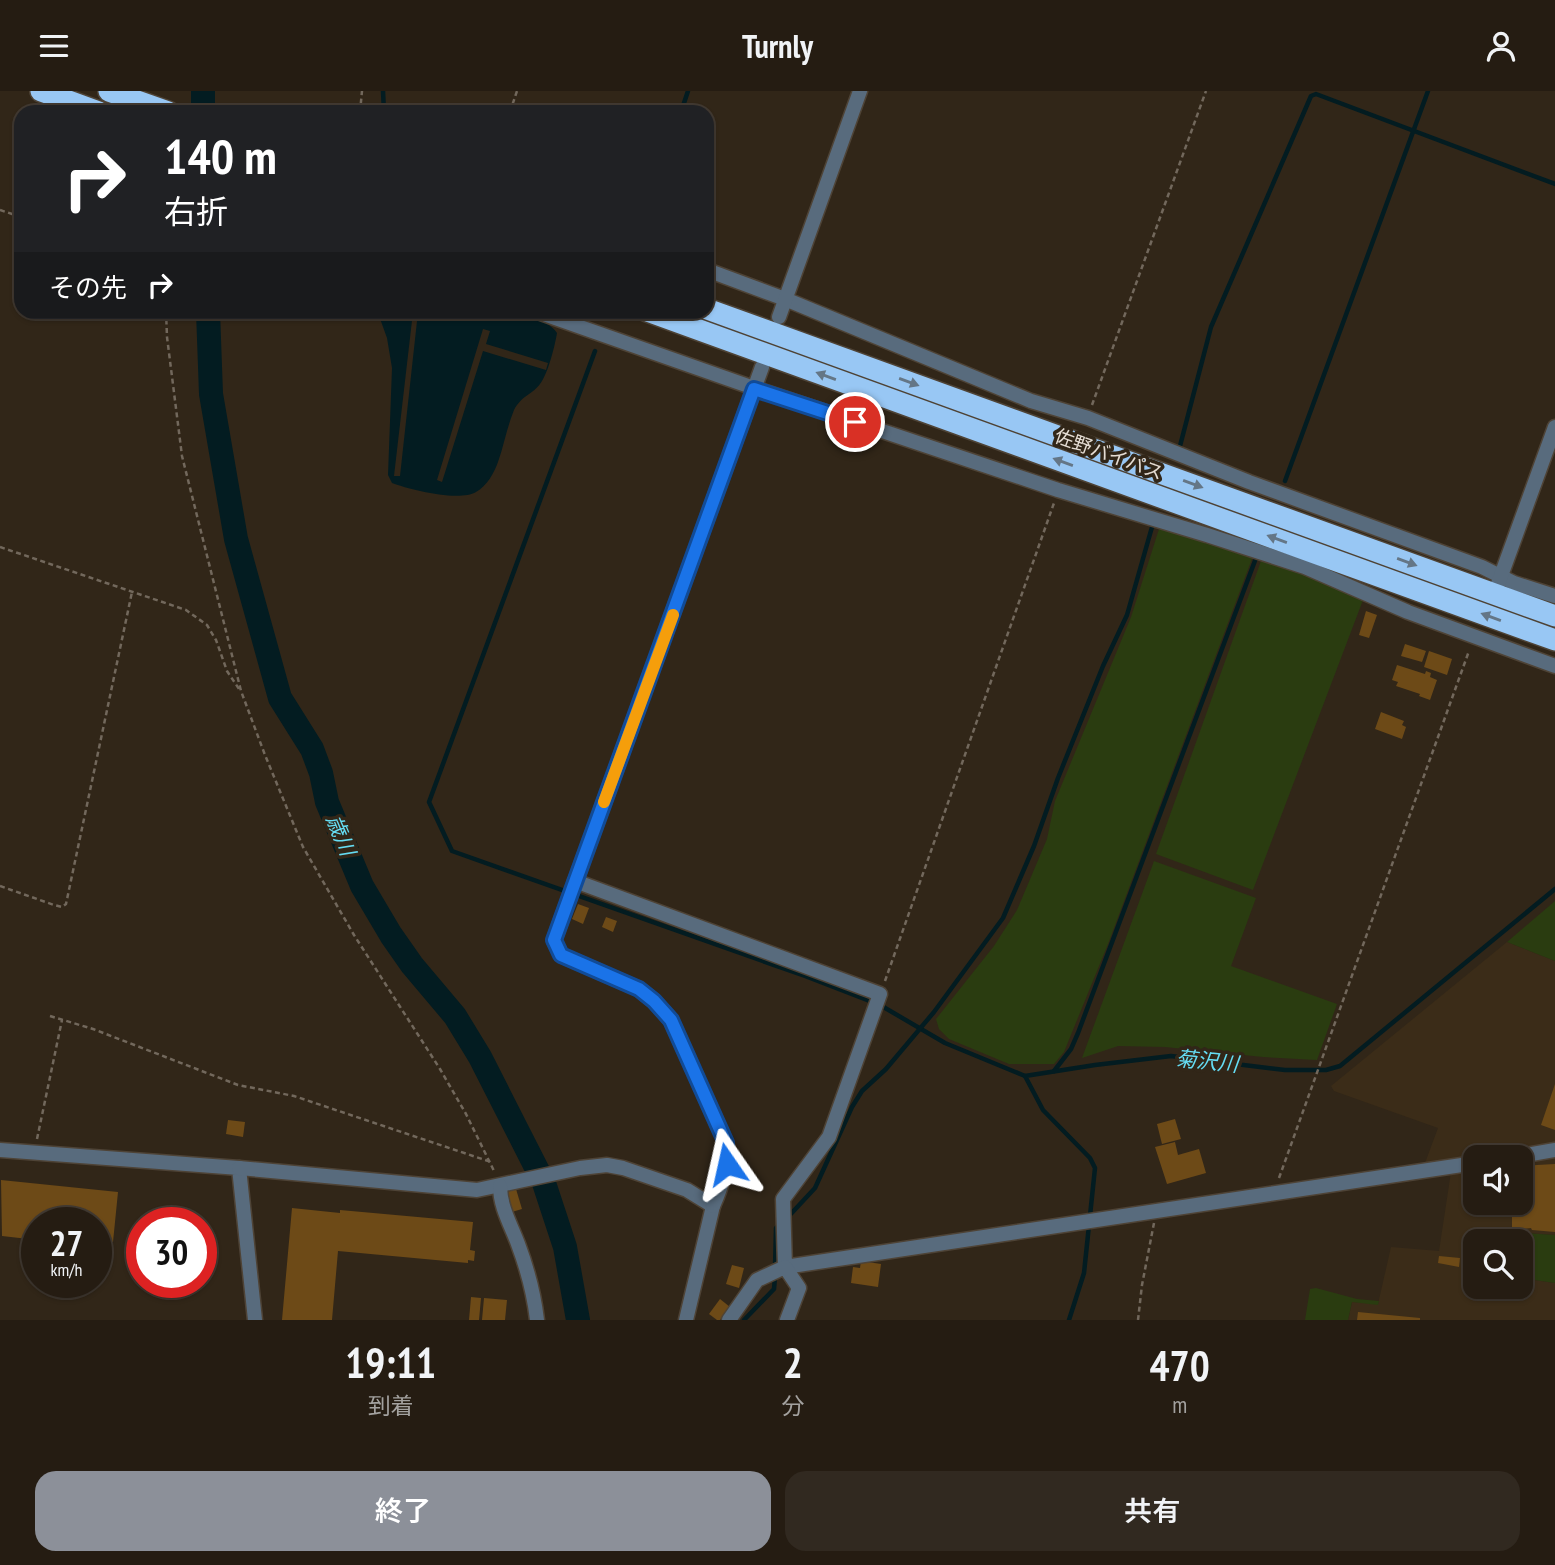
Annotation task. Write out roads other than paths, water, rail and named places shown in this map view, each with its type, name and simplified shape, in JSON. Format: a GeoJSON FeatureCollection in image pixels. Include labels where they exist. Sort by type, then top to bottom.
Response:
{"type":"FeatureCollection","features":[{"type":"Feature","properties":{"kind":"highway"},"geometry":{"type":"LineString","coordinates":[[41,91],[80,105]]}},
{"type":"Feature","properties":{"kind":"highway"},"geometry":{"type":"LineString","coordinates":[[109,91],[148,105]]}},
{"type":"Feature","properties":{"kind":"highway","name":"佐野バイパス"},"geometry":{"type":"LineString","coordinates":[[714,311],[1497,585],[1555,616]]}},
{"type":"Feature","properties":{"kind":"highway","name":"佐野バイパス"},"geometry":{"type":"LineString","coordinates":[[669,319],[1555,640]]}},
{"type":"Feature","properties":{"kind":"street"},"geometry":{"type":"LineString","coordinates":[[779,317],[860,91]]}},
{"type":"Feature","properties":{"kind":"street"},"geometry":{"type":"LineString","coordinates":[[714,273],[785,299],[1031,401],[1088,418],[1249,482],[1482,567],[1497,585],[1555,596]]}},
{"type":"Feature","properties":{"kind":"street"},"geometry":{"type":"LineString","coordinates":[[557,319],[754,389],[1058,490],[1305,567],[1408,612],[1555,666]]}},
{"type":"Feature","properties":{"kind":"street"},"geometry":{"type":"LineString","coordinates":[[685,1320],[713,1206],[725,1174],[726,1143],[671,1020],[639,989],[561,955],[554,940],[762,367]]}},
{"type":"Feature","properties":{"kind":"street"},"geometry":{"type":"LineString","coordinates":[[1497,585],[1555,428]]}},
{"type":"Feature","properties":{"kind":"street"},"geometry":{"type":"LineString","coordinates":[[1408,612],[1417,589]]}},
{"type":"Feature","properties":{"kind":"street"},"geometry":{"type":"LineString","coordinates":[[575,881],[880,995],[829,1137],[783,1199],[778,1270]]}},
{"type":"Feature","properties":{"kind":"street"},"geometry":{"type":"LineString","coordinates":[[0,1150],[477,1190],[580,1168],[607,1165],[687,1190],[713,1206]]}},
{"type":"Feature","properties":{"kind":"street"},"geometry":{"type":"LineString","coordinates":[[1533,1154],[1555,1150]]}},
{"type":"Feature","properties":{"kind":"street"},"geometry":{"type":"LineString","coordinates":[[729,1320],[757,1280],[778,1270],[1463,1165]]}},
{"type":"Feature","properties":{"kind":"street"},"geometry":{"type":"LineString","coordinates":[[239,1168],[255,1320]]}},
{"type":"Feature","properties":{"kind":"street"},"geometry":{"type":"LineString","coordinates":[[500,1186],[500,1199],[519,1247],[534,1299],[537,1320]]}},
{"type":"Feature","properties":{"kind":"street"},"geometry":{"type":"LineString","coordinates":[[778,1270],[799,1288],[787,1320]]}},
{"type":"Feature","properties":{"kind":"water"},"geometry":{"type":"Polygon","coordinates":[[[380,319],[535,319],[546,323],[557,333],[543,379],[514,410],[492,475],[476,492],[458,496],[435,494],[392,483],[388,475],[392,368],[387,338],[380,319]]]}},
{"type":"Feature","properties":{"kind":"waterway","name":"歳川"},"geometry":{"type":"LineString","coordinates":[[203,91],[203,105]]}},
{"type":"Feature","properties":{"kind":"waterway"},"geometry":{"type":"LineString","coordinates":[[383,91],[384,105]]}},
{"type":"Feature","properties":{"kind":"waterway"},"geometry":{"type":"LineString","coordinates":[[683,105],[688,91]]}},
{"type":"Feature","properties":{"kind":"waterway"},"geometry":{"type":"LineString","coordinates":[[1285,481],[1428,91]]}},
{"type":"Feature","properties":{"kind":"waterway"},"geometry":{"type":"LineString","coordinates":[[1180,446],[1211,327],[1311,96],[1316,94],[1555,184]]}},
{"type":"Feature","properties":{"kind":"waterway","name":"歳川"},"geometry":{"type":"LineString","coordinates":[[208,319],[211,394],[236,539],[280,698],[312,749],[321,773],[327,802],[362,886],[412,965],[455,1016],[480,1057],[544,1183],[565,1247],[578,1320]]}},
{"type":"Feature","properties":{"kind":"waterway"},"geometry":{"type":"LineString","coordinates":[[595,351],[429,802],[452,851],[880,1005],[945,1043],[1025,1076]]}},
{"type":"Feature","properties":{"kind":"waterway"},"geometry":{"type":"LineString","coordinates":[[788,1217],[815,1188],[862,1091],[886,1069],[934,1012],[1003,918],[1034,846],[1103,666],[1127,615],[1152,527]]}},
{"type":"Feature","properties":{"kind":"waterway"},"geometry":{"type":"LineString","coordinates":[[1054,1071],[1071,1049],[1078,1033],[1256,558]]}},
{"type":"Feature","properties":{"kind":"waterway","name":"菊沢川"},"geometry":{"type":"LineString","coordinates":[[1069,1320],[1084,1273],[1095,1168],[1090,1158],[1043,1110],[1025,1076],[1171,1056],[1285,1070],[1326,1070],[1340,1066],[1555,889]]}},
{"type":"Feature","properties":{"kind":"waterway"},"geometry":{"type":"LineString","coordinates":[[775,1268],[776,1228],[779,1225]]}},
{"type":"Feature","properties":{"kind":"waterway"},"geometry":{"type":"LineString","coordinates":[[744,1320],[774,1289],[775,1277]]}}]}
